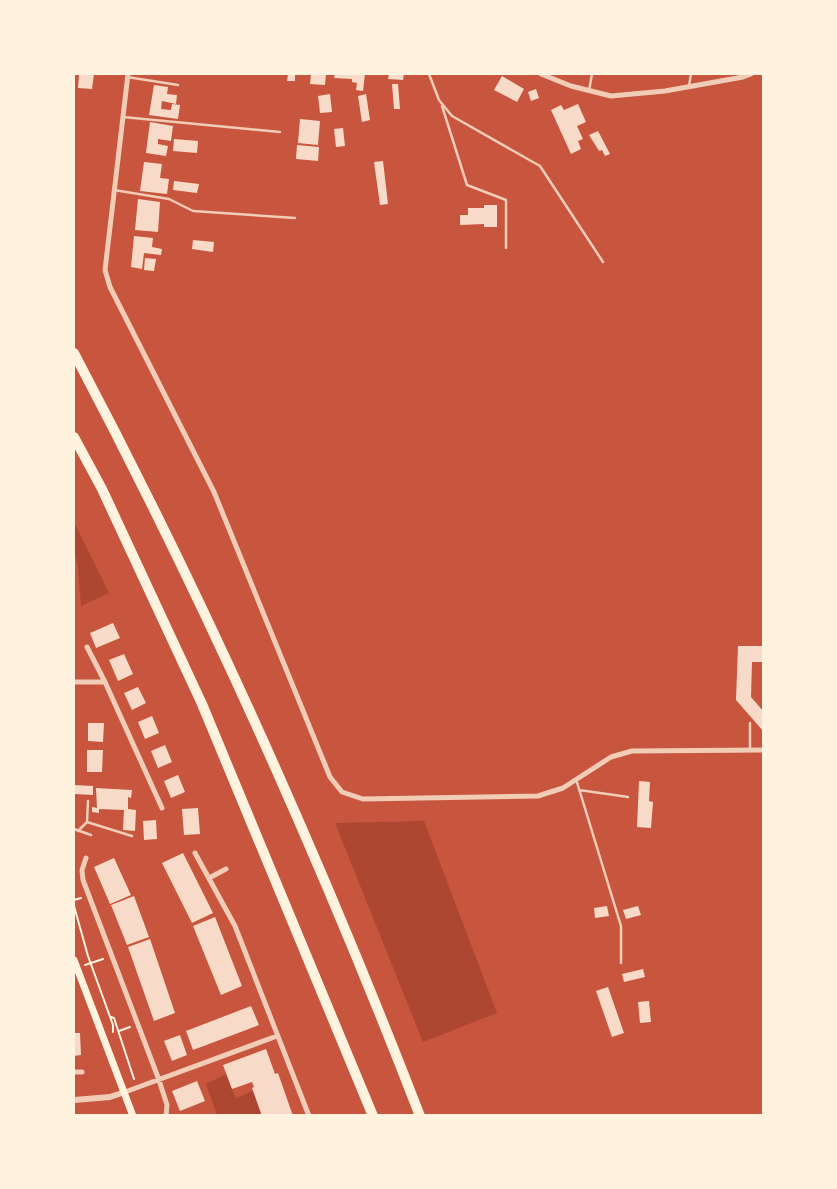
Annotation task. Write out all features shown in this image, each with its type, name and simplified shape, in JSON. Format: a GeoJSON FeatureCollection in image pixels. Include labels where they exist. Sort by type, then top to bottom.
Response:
{"type":"FeatureCollection","features":[{"type":"Feature","properties":{"kind":"highway"},"geometry":{"type":"LineString","coordinates":[[74,353],[138,474],[242,692],[420,1115]]}},
{"type":"Feature","properties":{"kind":"highway"},"geometry":{"type":"LineString","coordinates":[[74,437],[102,489],[202,704],[373,1115]]}},
{"type":"Feature","properties":{"kind":"main road"},"geometry":{"type":"LineString","coordinates":[[75,964],[133,1115]]}},
{"type":"Feature","properties":{"kind":"street"},"geometry":{"type":"LineString","coordinates":[[541,74],[611,96],[665,91],[751,74]]}},
{"type":"Feature","properties":{"kind":"street"},"geometry":{"type":"LineString","coordinates":[[127,75],[105,270],[215,492],[330,777],[342,792],[363,799],[538,796],[563,788],[611,757],[632,751],[764,750]]}},
{"type":"Feature","properties":{"kind":"street"},"geometry":{"type":"LineString","coordinates":[[87,647],[162,807]]}},
{"type":"Feature","properties":{"kind":"street"},"geometry":{"type":"LineString","coordinates":[[74,682],[105,682]]}},
{"type":"Feature","properties":{"kind":"street"},"geometry":{"type":"LineString","coordinates":[[195,853],[236,926],[309,1115]]}},
{"type":"Feature","properties":{"kind":"street"},"geometry":{"type":"LineString","coordinates":[[86,858],[82,870],[83,880],[159,1080],[167,1105],[166,1115]]}},
{"type":"Feature","properties":{"kind":"street"},"geometry":{"type":"LineString","coordinates":[[209,878],[226,869]]}},
{"type":"Feature","properties":{"kind":"street"},"geometry":{"type":"LineString","coordinates":[[74,1100],[110,1097],[277,1036]]}},
{"type":"Feature","properties":{"kind":"street"},"geometry":{"type":"LineString","coordinates":[[74,1072],[82,1072]]}},
{"type":"Feature","properties":{"kind":"lane"},"geometry":{"type":"LineString","coordinates":[[429,74],[467,185],[506,200],[506,248]]}},
{"type":"Feature","properties":{"kind":"lane"},"geometry":{"type":"LineString","coordinates":[[589,91],[592,74]]}},
{"type":"Feature","properties":{"kind":"lane"},"geometry":{"type":"LineString","coordinates":[[689,86],[691,74]]}},
{"type":"Feature","properties":{"kind":"lane"},"geometry":{"type":"LineString","coordinates":[[127,75],[178,85]]}},
{"type":"Feature","properties":{"kind":"lane"},"geometry":{"type":"LineString","coordinates":[[441,103],[452,116],[540,166],[603,262]]}},
{"type":"Feature","properties":{"kind":"lane"},"geometry":{"type":"LineString","coordinates":[[123,117],[280,132]]}},
{"type":"Feature","properties":{"kind":"lane"},"geometry":{"type":"LineString","coordinates":[[114,190],[169,199],[193,211],[295,218]]}},
{"type":"Feature","properties":{"kind":"lane"},"geometry":{"type":"LineString","coordinates":[[750,723],[750,750]]}},
{"type":"Feature","properties":{"kind":"lane"},"geometry":{"type":"LineString","coordinates":[[576,779],[621,926],[621,963]]}},
{"type":"Feature","properties":{"kind":"lane"},"geometry":{"type":"LineString","coordinates":[[579,790],[628,797]]}},
{"type":"Feature","properties":{"kind":"lane"},"geometry":{"type":"LineString","coordinates":[[87,822],[88,801]]}},
{"type":"Feature","properties":{"kind":"lane"},"geometry":{"type":"LineString","coordinates":[[76,830],[87,822]]}},
{"type":"Feature","properties":{"kind":"lane"},"geometry":{"type":"LineString","coordinates":[[87,822],[132,836]]}},
{"type":"Feature","properties":{"kind":"lane"},"geometry":{"type":"LineString","coordinates":[[76,830],[92,835]]}},
{"type":"Feature","properties":{"kind":"path"},"geometry":{"type":"LineString","coordinates":[[74,906],[90,963],[113,1025]]}},
{"type":"Feature","properties":{"kind":"path"},"geometry":{"type":"LineString","coordinates":[[75,964],[90,963],[110,956]]}},
{"type":"Feature","properties":{"kind":"path"},"geometry":{"type":"LineString","coordinates":[[110,1016],[114,1018],[129,1058],[127,1066],[138,1087]]}},
{"type":"Feature","properties":{"kind":"path"},"geometry":{"type":"LineString","coordinates":[[119,1031],[137,1024]]}},
{"type":"Feature","properties":{"kind":"shaded area"},"geometry":{"type":"Polygon","coordinates":[[[75,524],[109,593],[81,606],[74,547],[75,524]]]}},
{"type":"Feature","properties":{"kind":"shaded area"},"geometry":{"type":"Polygon","coordinates":[[[424,821],[497,1013],[423,1042],[335,823],[424,821]]]}},
{"type":"Feature","properties":{"kind":"shaded area"},"geometry":{"type":"Polygon","coordinates":[[[226,1074],[236,1098],[253,1091],[262,1115],[217,1115],[206,1084],[226,1074]]]}},
{"type":"Feature","properties":{"kind":"building"},"geometry":{"type":"Polygon","coordinates":[[[79,74],[94,74],[92,89],[78,88],[79,74]]]}},
{"type":"Feature","properties":{"kind":"building"},"geometry":{"type":"Polygon","coordinates":[[[288,74],[295,74],[295,81],[287,81],[288,74]]]}},
{"type":"Feature","properties":{"kind":"building"},"geometry":{"type":"Polygon","coordinates":[[[311,74],[326,74],[325,85],[310,84],[311,74]]]}},
{"type":"Feature","properties":{"kind":"building"},"geometry":{"type":"Polygon","coordinates":[[[335,74],[365,74],[363,91],[356,90],[357,83],[352,82],[352,79],[334,78],[335,74]]]}},
{"type":"Feature","properties":{"kind":"building"},"geometry":{"type":"Polygon","coordinates":[[[389,74],[404,74],[403,80],[388,79],[389,74]]]}},
{"type":"Feature","properties":{"kind":"building"},"geometry":{"type":"Polygon","coordinates":[[[502,76],[524,89],[517,102],[494,90],[502,76]]]}},
{"type":"Feature","properties":{"kind":"building"},"geometry":{"type":"Polygon","coordinates":[[[392,84],[398,84],[400,109],[394,109],[392,84]]]}},
{"type":"Feature","properties":{"kind":"building"},"geometry":{"type":"Polygon","coordinates":[[[154,85],[168,87],[167,94],[177,95],[176,104],[162,101],[161,109],[171,110],[172,104],[180,105],[178,119],[149,115],[154,85]]]}},
{"type":"Feature","properties":{"kind":"building"},"geometry":{"type":"Polygon","coordinates":[[[536,89],[539,98],[531,101],[528,92],[536,89]]]}},
{"type":"Feature","properties":{"kind":"building"},"geometry":{"type":"Polygon","coordinates":[[[330,94],[332,112],[320,113],[318,96],[330,94]]]}},
{"type":"Feature","properties":{"kind":"building"},"geometry":{"type":"Polygon","coordinates":[[[366,94],[370,120],[362,122],[358,96],[366,94]]]}},
{"type":"Feature","properties":{"kind":"building"},"geometry":{"type":"Polygon","coordinates":[[[578,104],[586,122],[577,126],[583,139],[578,141],[581,149],[571,154],[551,110],[561,105],[564,110],[578,104]]]}},
{"type":"Feature","properties":{"kind":"building"},"geometry":{"type":"Polygon","coordinates":[[[300,119],[320,121],[318,145],[298,143],[300,119]]]}},
{"type":"Feature","properties":{"kind":"building"},"geometry":{"type":"Polygon","coordinates":[[[150,122],[173,126],[171,141],[158,139],[158,144],[168,146],[166,156],[146,153],[150,122]]]}},
{"type":"Feature","properties":{"kind":"building"},"geometry":{"type":"Polygon","coordinates":[[[343,128],[345,146],[336,147],[334,129],[343,128]]]}},
{"type":"Feature","properties":{"kind":"building"},"geometry":{"type":"Polygon","coordinates":[[[598,131],[610,154],[605,156],[589,135],[598,131]]]}},
{"type":"Feature","properties":{"kind":"building"},"geometry":{"type":"Polygon","coordinates":[[[174,139],[198,141],[197,153],[173,151],[174,139]]]}},
{"type":"Feature","properties":{"kind":"building"},"geometry":{"type":"Polygon","coordinates":[[[297,145],[319,147],[318,161],[296,159],[297,145]]]}},
{"type":"Feature","properties":{"kind":"building"},"geometry":{"type":"Polygon","coordinates":[[[383,161],[388,204],[380,205],[374,162],[383,161]]]}},
{"type":"Feature","properties":{"kind":"building"},"geometry":{"type":"Polygon","coordinates":[[[144,162],[162,164],[160,178],[169,179],[167,194],[140,191],[144,162]]]}},
{"type":"Feature","properties":{"kind":"building"},"geometry":{"type":"Polygon","coordinates":[[[174,181],[199,184],[197,193],[173,190],[174,181]]]}},
{"type":"Feature","properties":{"kind":"building"},"geometry":{"type":"Polygon","coordinates":[[[138,199],[160,202],[158,232],[135,230],[138,199]]]}},
{"type":"Feature","properties":{"kind":"building"},"geometry":{"type":"Polygon","coordinates":[[[484,205],[497,205],[497,227],[484,227],[484,224],[460,225],[460,215],[468,215],[468,208],[484,208],[484,205]]]}},
{"type":"Feature","properties":{"kind":"building"},"geometry":{"type":"Polygon","coordinates":[[[134,236],[153,238],[152,247],[162,249],[161,255],[144,253],[142,269],[131,267],[134,236]]]}},
{"type":"Feature","properties":{"kind":"building"},"geometry":{"type":"Polygon","coordinates":[[[193,240],[214,242],[213,252],[192,249],[193,240]]]}},
{"type":"Feature","properties":{"kind":"building"},"geometry":{"type":"Polygon","coordinates":[[[145,258],[156,259],[154,271],[144,270],[145,258]]]}},
{"type":"Feature","properties":{"kind":"building"},"geometry":{"type":"Polygon","coordinates":[[[113,623],[120,638],[96,648],[90,633],[113,623]]]}},
{"type":"Feature","properties":{"kind":"building"},"geometry":{"type":"Polygon","coordinates":[[[738,646],[764,646],[764,662],[752,662],[751,697],[764,712],[764,732],[736,700],[738,646]]]}},
{"type":"Feature","properties":{"kind":"building"},"geometry":{"type":"Polygon","coordinates":[[[124,654],[133,674],[118,681],[109,660],[124,654]]]}},
{"type":"Feature","properties":{"kind":"building"},"geometry":{"type":"Polygon","coordinates":[[[138,687],[146,703],[132,710],[124,693],[138,687]]]}},
{"type":"Feature","properties":{"kind":"building"},"geometry":{"type":"Polygon","coordinates":[[[152,716],[159,733],[145,739],[138,722],[152,716]]]}},
{"type":"Feature","properties":{"kind":"building"},"geometry":{"type":"Polygon","coordinates":[[[88,723],[104,723],[103,742],[88,741],[88,723]]]}},
{"type":"Feature","properties":{"kind":"building"},"geometry":{"type":"Polygon","coordinates":[[[165,745],[172,762],[158,768],[151,751],[165,745]]]}},
{"type":"Feature","properties":{"kind":"building"},"geometry":{"type":"Polygon","coordinates":[[[87,750],[103,750],[102,772],[87,772],[87,750]]]}},
{"type":"Feature","properties":{"kind":"building"},"geometry":{"type":"Polygon","coordinates":[[[178,775],[185,792],[171,798],[164,781],[178,775]]]}},
{"type":"Feature","properties":{"kind":"building"},"geometry":{"type":"Polygon","coordinates":[[[639,781],[650,782],[649,801],[653,802],[651,828],[637,827],[639,781]]]}},
{"type":"Feature","properties":{"kind":"building"},"geometry":{"type":"Polygon","coordinates":[[[74,785],[93,786],[93,795],[74,794],[74,785]]]}},
{"type":"Feature","properties":{"kind":"building"},"geometry":{"type":"Polygon","coordinates":[[[96,788],[132,790],[131,798],[128,797],[128,809],[136,810],[135,831],[123,830],[124,810],[99,809],[99,813],[92,812],[92,807],[97,808],[96,788]]]}},
{"type":"Feature","properties":{"kind":"building"},"geometry":{"type":"Polygon","coordinates":[[[198,808],[200,834],[184,835],[182,809],[198,808]]]}},
{"type":"Feature","properties":{"kind":"building"},"geometry":{"type":"Polygon","coordinates":[[[156,820],[157,839],[144,840],[143,821],[156,820]]]}},
{"type":"Feature","properties":{"kind":"building"},"geometry":{"type":"Polygon","coordinates":[[[183,853],[213,913],[192,923],[162,863],[183,853]]]}},
{"type":"Feature","properties":{"kind":"building"},"geometry":{"type":"Polygon","coordinates":[[[114,858],[131,895],[110,904],[94,867],[114,858]]]}},
{"type":"Feature","properties":{"kind":"building"},"geometry":{"type":"Polygon","coordinates":[[[134,896],[149,937],[127,945],[111,905],[134,896]]]}},
{"type":"Feature","properties":{"kind":"building"},"geometry":{"type":"Polygon","coordinates":[[[607,906],[609,916],[595,918],[594,908],[607,906]]]}},
{"type":"Feature","properties":{"kind":"building"},"geometry":{"type":"Polygon","coordinates":[[[638,906],[641,915],[626,919],[623,910],[638,906]]]}},
{"type":"Feature","properties":{"kind":"building"},"geometry":{"type":"Polygon","coordinates":[[[215,917],[242,986],[221,995],[193,926],[215,917]]]}},
{"type":"Feature","properties":{"kind":"building"},"geometry":{"type":"Polygon","coordinates":[[[150,939],[175,1013],[154,1021],[128,947],[150,939]]]}},
{"type":"Feature","properties":{"kind":"building"},"geometry":{"type":"Polygon","coordinates":[[[643,969],[645,977],[624,982],[622,974],[643,969]]]}},
{"type":"Feature","properties":{"kind":"building"},"geometry":{"type":"Polygon","coordinates":[[[608,987],[624,1033],[612,1037],[596,991],[608,987]]]}},
{"type":"Feature","properties":{"kind":"building"},"geometry":{"type":"Polygon","coordinates":[[[649,1001],[651,1022],[640,1023],[638,1002],[649,1001]]]}},
{"type":"Feature","properties":{"kind":"building"},"geometry":{"type":"Polygon","coordinates":[[[251,1006],[259,1025],[193,1050],[186,1031],[251,1006]]]}},
{"type":"Feature","properties":{"kind":"building"},"geometry":{"type":"Polygon","coordinates":[[[74,1033],[80,1033],[81,1055],[74,1056],[74,1033]]]}},
{"type":"Feature","properties":{"kind":"building"},"geometry":{"type":"Polygon","coordinates":[[[180,1035],[187,1055],[172,1061],[164,1041],[180,1035]]]}},
{"type":"Feature","properties":{"kind":"building"},"geometry":{"type":"Polygon","coordinates":[[[266,1049],[275,1074],[278,1073],[293,1116],[262,1116],[252,1082],[232,1089],[223,1065],[266,1049]]]}},
{"type":"Feature","properties":{"kind":"building"},"geometry":{"type":"Polygon","coordinates":[[[197,1081],[205,1101],[180,1111],[172,1091],[197,1081]]]}}]}
